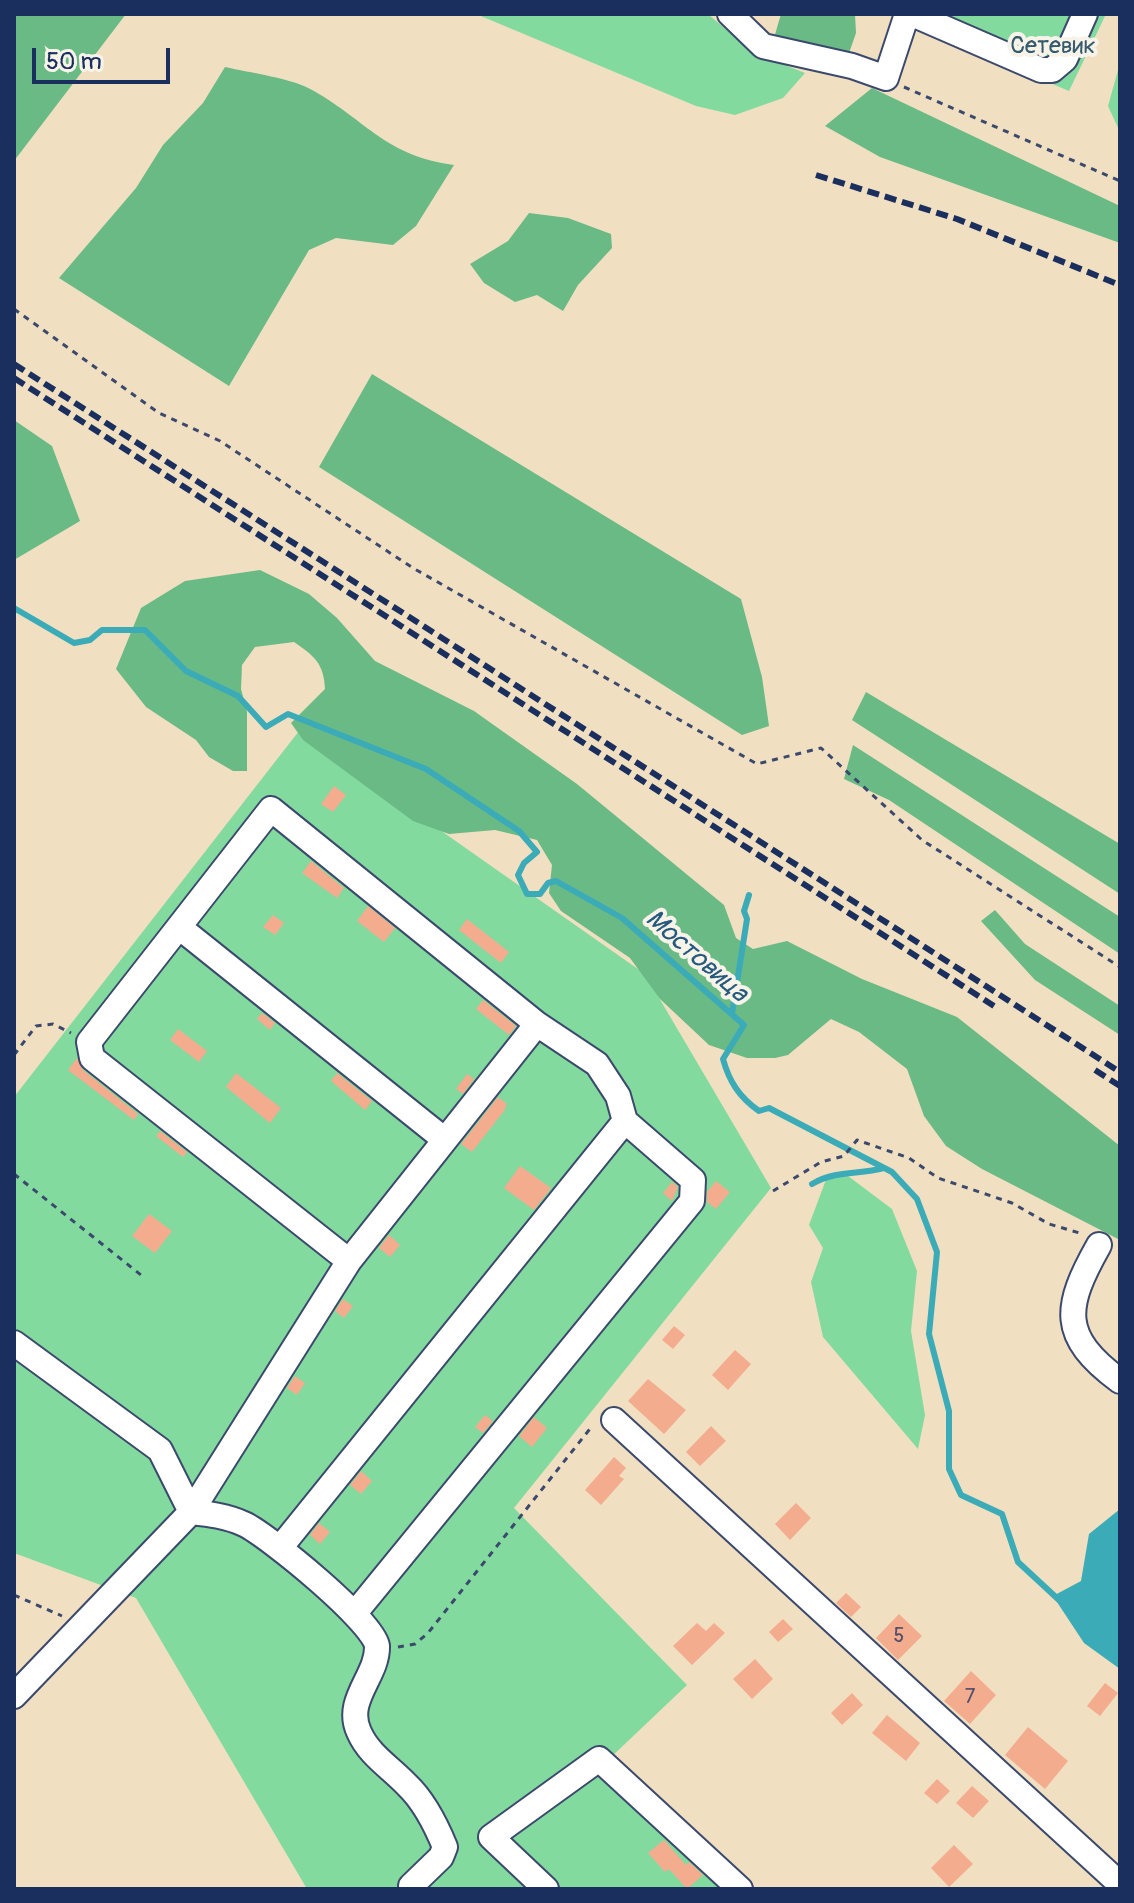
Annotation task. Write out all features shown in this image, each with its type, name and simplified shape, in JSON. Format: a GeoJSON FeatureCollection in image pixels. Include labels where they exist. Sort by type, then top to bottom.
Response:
{"type":"FeatureCollection","features":[{"type":"Feature","properties":{"kind":"street"},"geometry":{"type":"LineString","coordinates":[[730,14],[763,46],[886,78],[910,14],[1041,70],[1052,70],[1065,59],[1085,14]]}},
{"type":"Feature","properties":{"kind":"street"},"geometry":{"type":"LineString","coordinates":[[349,1261],[92,1058],[89,1042],[271,809],[537,1024],[597,1064],[618,1096],[625,1121],[693,1180],[692,1201],[355,1613]]}},
{"type":"Feature","properties":{"kind":"street"},"geometry":{"type":"LineString","coordinates":[[179,927],[445,1140]]}},
{"type":"Feature","properties":{"kind":"street"},"geometry":{"type":"LineString","coordinates":[[14,1696],[191,1512],[349,1261],[537,1024]]}},
{"type":"Feature","properties":{"kind":"street"},"geometry":{"type":"LineString","coordinates":[[280,1548],[625,1121]]}},
{"type":"Feature","properties":{"kind":"street"},"geometry":{"type":"LineString","coordinates":[[1099,1245],[1078,1282],[1073,1317],[1080,1347],[1120,1381]]}},
{"type":"Feature","properties":{"kind":"street"},"geometry":{"type":"LineString","coordinates":[[14,1343],[160,1450],[191,1512]]}},
{"type":"Feature","properties":{"kind":"street"},"geometry":{"type":"LineString","coordinates":[[614,1420],[1120,1884]]}},
{"type":"Feature","properties":{"kind":"street"},"geometry":{"type":"LineString","coordinates":[[191,1512],[245,1524],[280,1548],[355,1613],[377,1641],[377,1656],[357,1701],[355,1723],[366,1747],[410,1787],[437,1827],[445,1847],[441,1857],[411,1888]]}},
{"type":"Feature","properties":{"kind":"street"},"geometry":{"type":"LineString","coordinates":[[546,1889],[491,1837],[599,1759],[740,1889]]}},
{"type":"Feature","properties":{"kind":"path"},"geometry":{"type":"LineString","coordinates":[[886,78],[1120,181]]}},
{"type":"Feature","properties":{"kind":"path"},"geometry":{"type":"LineString","coordinates":[[14,309],[159,413],[220,441],[413,568],[757,764],[821,748],[922,840],[1120,967]]}},
{"type":"Feature","properties":{"kind":"path"},"geometry":{"type":"LineString","coordinates":[[14,1055],[36,1026],[53,1024],[89,1042]]}},
{"type":"Feature","properties":{"kind":"path"},"geometry":{"type":"LineString","coordinates":[[773,1191],[821,1162],[844,1156],[857,1140],[909,1158],[938,1178],[1012,1203],[1049,1224],[1093,1237],[1099,1245]]}},
{"type":"Feature","properties":{"kind":"path"},"geometry":{"type":"LineString","coordinates":[[14,1174],[141,1275]]}},
{"type":"Feature","properties":{"kind":"path"},"geometry":{"type":"LineString","coordinates":[[377,1641],[408,1647],[428,1633],[585,1433],[600,1420],[614,1420]]}},
{"type":"Feature","properties":{"kind":"path"},"geometry":{"type":"LineString","coordinates":[[14,1595],[51,1609],[80,1628]]}},
{"type":"Feature","properties":{"kind":"green space"},"geometry":{"type":"Polygon","coordinates":[[[14,14],[126,14],[14,161],[14,14]]]}},
{"type":"Feature","properties":{"kind":"green space"},"geometry":{"type":"Polygon","coordinates":[[[476,14],[708,14],[752,52],[805,73],[783,98],[735,115],[696,106],[476,14]]]}},
{"type":"Feature","properties":{"kind":"green space"},"geometry":{"type":"Polygon","coordinates":[[[781,14],[855,14],[856,33],[849,53],[774,38],[781,14]]]}},
{"type":"Feature","properties":{"kind":"green space","name":"Сетевик"},"geometry":{"type":"Polygon","coordinates":[[[888,14],[1106,14],[1069,91],[888,14]]]}},
{"type":"Feature","properties":{"kind":"green space"},"geometry":{"type":"Polygon","coordinates":[[[1120,63],[1120,132],[1108,106],[1120,63]]]}},
{"type":"Feature","properties":{"kind":"green space"},"geometry":{"type":"Polygon","coordinates":[[[225,67],[305,86],[394,146],[431,161],[454,165],[416,226],[393,245],[336,238],[309,250],[229,386],[59,278],[136,188],[163,145],[203,103],[225,67]]]}},
{"type":"Feature","properties":{"kind":"green space"},"geometry":{"type":"Polygon","coordinates":[[[872,88],[1120,206],[1120,243],[880,157],[825,126],[872,88]]]}},
{"type":"Feature","properties":{"kind":"green space"},"geometry":{"type":"Polygon","coordinates":[[[529,213],[568,218],[611,234],[612,248],[578,285],[563,311],[537,295],[515,302],[484,283],[470,264],[508,241],[529,213]]]}},
{"type":"Feature","properties":{"kind":"green space"},"geometry":{"type":"Polygon","coordinates":[[[372,374],[741,599],[762,677],[769,726],[742,735],[319,467],[372,374]]]}},
{"type":"Feature","properties":{"kind":"green space"},"geometry":{"type":"Polygon","coordinates":[[[14,420],[52,446],[80,521],[14,560],[14,420]]]}},
{"type":"Feature","properties":{"kind":"green space"},"geometry":{"type":"Polygon","coordinates":[[[260,570],[309,594],[337,618],[375,661],[474,711],[577,784],[724,905],[736,938],[753,949],[787,941],[862,979],[957,1017],[1120,1146],[1120,1240],[982,1169],[946,1146],[924,1116],[907,1069],[859,1032],[831,1019],[788,1055],[775,1058],[747,1058],[709,1045],[660,999],[630,958],[561,911],[549,893],[552,865],[537,840],[495,830],[449,834],[413,821],[303,740],[291,723],[325,689],[323,673],[317,661],[294,642],[255,647],[242,665],[241,689],[247,712],[247,771],[233,771],[209,757],[196,740],[146,707],[116,669],[141,608],[185,581],[260,570]]]}},
{"type":"Feature","properties":{"kind":"green space"},"geometry":{"type":"Polygon","coordinates":[[[866,692],[1120,844],[1120,894],[852,720],[866,692]]]}},
{"type":"Feature","properties":{"kind":"green space"},"geometry":{"type":"Polygon","coordinates":[[[299,731],[645,974],[771,1188],[514,1508],[687,1685],[608,1760],[743,1889],[307,1889],[136,1598],[14,1553],[14,1097],[299,731]]]}},
{"type":"Feature","properties":{"kind":"green space"},"geometry":{"type":"Polygon","coordinates":[[[853,745],[1120,917],[1120,954],[889,800],[844,779],[853,745]]]}},
{"type":"Feature","properties":{"kind":"green space"},"geometry":{"type":"Polygon","coordinates":[[[995,910],[1025,944],[1120,1006],[1120,1035],[1035,980],[981,921],[995,910]]]}},
{"type":"Feature","properties":{"kind":"green space"},"geometry":{"type":"Polygon","coordinates":[[[848,1176],[892,1209],[917,1271],[911,1331],[925,1415],[918,1449],[823,1337],[811,1282],[823,1248],[809,1225],[827,1177],[848,1176]]]}},
{"type":"Feature","properties":{"kind":"water"},"geometry":{"type":"Polygon","coordinates":[[[1120,1509],[1120,1669],[1084,1643],[1053,1596],[1081,1581],[1089,1534],[1120,1509]]]}},
{"type":"Feature","properties":{"kind":"building"},"geometry":{"type":"Polygon","coordinates":[[[334,786],[346,795],[333,812],[321,804],[334,786]]]}},
{"type":"Feature","properties":{"kind":"building"},"geometry":{"type":"Polygon","coordinates":[[[311,861],[344,888],[337,898],[302,873],[311,861]]]}},
{"type":"Feature","properties":{"kind":"building"},"geometry":{"type":"Polygon","coordinates":[[[368,906],[395,928],[384,942],[357,921],[368,906]]]}},
{"type":"Feature","properties":{"kind":"building"},"geometry":{"type":"Polygon","coordinates":[[[273,915],[284,923],[275,935],[263,927],[273,915]]]}},
{"type":"Feature","properties":{"kind":"building"},"geometry":{"type":"Polygon","coordinates":[[[467,919],[509,952],[501,963],[459,930],[467,919]]]}},
{"type":"Feature","properties":{"kind":"building"},"geometry":{"type":"Polygon","coordinates":[[[483,1000],[516,1026],[509,1035],[476,1009],[483,1000]]]}},
{"type":"Feature","properties":{"kind":"building"},"geometry":{"type":"Polygon","coordinates":[[[262,1013],[275,1023],[270,1030],[257,1019],[262,1013]]]}},
{"type":"Feature","properties":{"kind":"building"},"geometry":{"type":"Polygon","coordinates":[[[178,1029],[207,1051],[199,1062],[170,1040],[178,1029]]]}},
{"type":"Feature","properties":{"kind":"building"},"geometry":{"type":"Polygon","coordinates":[[[77,1058],[83,1070],[138,1114],[134,1120],[68,1070],[77,1058]]]}},
{"type":"Feature","properties":{"kind":"building"},"geometry":{"type":"Polygon","coordinates":[[[236,1073],[281,1108],[270,1123],[226,1087],[236,1073]]]}},
{"type":"Feature","properties":{"kind":"building"},"geometry":{"type":"Polygon","coordinates":[[[337,1073],[372,1101],[365,1110],[331,1081],[337,1073]]]}},
{"type":"Feature","properties":{"kind":"building"},"geometry":{"type":"Polygon","coordinates":[[[467,1074],[474,1079],[463,1094],[456,1089],[467,1074]]]}},
{"type":"Feature","properties":{"kind":"building"},"geometry":{"type":"Polygon","coordinates":[[[498,1097],[507,1104],[504,1111],[472,1152],[461,1144],[498,1097]]]}},
{"type":"Feature","properties":{"kind":"building"},"geometry":{"type":"Polygon","coordinates":[[[160,1131],[187,1152],[183,1157],[156,1136],[160,1131]]]}},
{"type":"Feature","properties":{"kind":"building"},"geometry":{"type":"Polygon","coordinates":[[[520,1166],[551,1188],[534,1210],[504,1188],[520,1166]]]}},
{"type":"Feature","properties":{"kind":"building"},"geometry":{"type":"Polygon","coordinates":[[[716,1181],[730,1192],[716,1209],[707,1202],[707,1192],[716,1181]]]}},
{"type":"Feature","properties":{"kind":"building"},"geometry":{"type":"Polygon","coordinates":[[[672,1182],[678,1187],[672,1201],[663,1193],[672,1182]]]}},
{"type":"Feature","properties":{"kind":"building"},"geometry":{"type":"Polygon","coordinates":[[[149,1214],[172,1231],[155,1253],[132,1236],[149,1214]]]}},
{"type":"Feature","properties":{"kind":"building"},"geometry":{"type":"Polygon","coordinates":[[[389,1235],[400,1245],[390,1257],[379,1248],[389,1235]]]}},
{"type":"Feature","properties":{"kind":"building"},"geometry":{"type":"Polygon","coordinates":[[[343,1299],[353,1306],[344,1318],[335,1311],[343,1299]]]}},
{"type":"Feature","properties":{"kind":"building"},"geometry":{"type":"Polygon","coordinates":[[[674,1326],[685,1335],[673,1349],[662,1340],[674,1326]]]}},
{"type":"Feature","properties":{"kind":"building"},"geometry":{"type":"Polygon","coordinates":[[[735,1350],[751,1364],[728,1390],[712,1375],[735,1350]]]}},
{"type":"Feature","properties":{"kind":"building"},"geometry":{"type":"Polygon","coordinates":[[[295,1376],[305,1383],[297,1395],[287,1388],[295,1376]]]}},
{"type":"Feature","properties":{"kind":"building"},"geometry":{"type":"Polygon","coordinates":[[[648,1379],[686,1410],[664,1434],[628,1401],[648,1379]]]}},
{"type":"Feature","properties":{"kind":"building"},"geometry":{"type":"Polygon","coordinates":[[[485,1415],[493,1421],[483,1433],[475,1427],[485,1415]]]}},
{"type":"Feature","properties":{"kind":"building"},"geometry":{"type":"Polygon","coordinates":[[[534,1417],[547,1428],[532,1447],[519,1436],[534,1417]]]}},
{"type":"Feature","properties":{"kind":"building"},"geometry":{"type":"Polygon","coordinates":[[[711,1426],[726,1441],[700,1466],[686,1452],[711,1426]]]}},
{"type":"Feature","properties":{"kind":"building"},"geometry":{"type":"Polygon","coordinates":[[[614,1457],[626,1468],[619,1476],[624,1479],[601,1505],[585,1490],[614,1457]]]}},
{"type":"Feature","properties":{"kind":"building"},"geometry":{"type":"Polygon","coordinates":[[[361,1471],[372,1481],[361,1494],[350,1485],[361,1471]]]}},
{"type":"Feature","properties":{"kind":"building"},"geometry":{"type":"Polygon","coordinates":[[[796,1503],[811,1518],[790,1540],[775,1524],[796,1503]]]}},
{"type":"Feature","properties":{"kind":"building"},"geometry":{"type":"Polygon","coordinates":[[[319,1523],[330,1532],[320,1544],[310,1535],[319,1523]]]}},
{"type":"Feature","properties":{"kind":"building"},"geometry":{"type":"Polygon","coordinates":[[[846,1593],[861,1607],[851,1617],[836,1603],[846,1593]]]}},
{"type":"Feature","properties":{"kind":"building"},"geometry":{"type":"Polygon","coordinates":[[[899,1614],[922,1636],[898,1660],[876,1638],[899,1614]]]}},
{"type":"Feature","properties":{"kind":"building"},"geometry":{"type":"Polygon","coordinates":[[[783,1619],[793,1629],[778,1642],[769,1632],[783,1619]]]}},
{"type":"Feature","properties":{"kind":"building"},"geometry":{"type":"Polygon","coordinates":[[[697,1623],[706,1631],[714,1623],[725,1633],[692,1665],[673,1646],[697,1623]]]}},
{"type":"Feature","properties":{"kind":"building"},"geometry":{"type":"Polygon","coordinates":[[[755,1659],[773,1679],[752,1699],[733,1679],[755,1659]]]}},
{"type":"Feature","properties":{"kind":"building"},"geometry":{"type":"Polygon","coordinates":[[[971,1671],[996,1695],[970,1724],[944,1701],[971,1671]]]}},
{"type":"Feature","properties":{"kind":"building"},"geometry":{"type":"Polygon","coordinates":[[[1105,1683],[1118,1693],[1100,1716],[1087,1706],[1105,1683]]]}},
{"type":"Feature","properties":{"kind":"building"},"geometry":{"type":"Polygon","coordinates":[[[852,1693],[863,1705],[842,1725],[831,1713],[852,1693]]]}},
{"type":"Feature","properties":{"kind":"building"},"geometry":{"type":"Polygon","coordinates":[[[887,1715],[920,1743],[906,1761],[872,1733],[887,1715]]]}},
{"type":"Feature","properties":{"kind":"building"},"geometry":{"type":"Polygon","coordinates":[[[1028,1727],[1068,1761],[1045,1789],[1005,1755],[1028,1727]]]}},
{"type":"Feature","properties":{"kind":"building"},"geometry":{"type":"Polygon","coordinates":[[[937,1779],[950,1791],[937,1804],[924,1793],[937,1779]]]}},
{"type":"Feature","properties":{"kind":"building"},"geometry":{"type":"Polygon","coordinates":[[[972,1786],[989,1801],[973,1818],[956,1803],[972,1786]]]}},
{"type":"Feature","properties":{"kind":"building"},"geometry":{"type":"Polygon","coordinates":[[[664,1840],[686,1865],[689,1862],[703,1875],[687,1889],[669,1869],[665,1872],[648,1853],[664,1840]]]}},
{"type":"Feature","properties":{"kind":"building"},"geometry":{"type":"Polygon","coordinates":[[[954,1845],[973,1864],[949,1887],[931,1868],[954,1845]]]}},
{"type":"Feature","properties":{"kind":"waterway","name":"Мостовица"},"geometry":{"type":"LineString","coordinates":[[14,608],[74,643],[90,640],[102,630],[145,630],[186,671],[238,696],[266,727],[288,714],[426,769],[519,831],[537,852],[524,863],[518,875],[527,894],[540,894],[548,883],[556,881],[622,918],[744,1025],[723,1059],[740,1094],[759,1111],[769,1108],[892,1172],[917,1199],[937,1252],[929,1334],[949,1411],[949,1469],[961,1495],[1002,1514],[1018,1562],[1059,1600]]}},
{"type":"Feature","properties":{"kind":"waterway"},"geometry":{"type":"LineString","coordinates":[[732,1014],[747,919],[744,911],[749,895]]}},
{"type":"Feature","properties":{"kind":"waterway"},"geometry":{"type":"LineString","coordinates":[[812,1184],[838,1175],[884,1168]]}},
{"type":"Feature","properties":{"kind":"railway"},"geometry":{"type":"LineString","coordinates":[[816,175],[957,219],[1120,285]]}},
{"type":"Feature","properties":{"kind":"railway"},"geometry":{"type":"LineString","coordinates":[[14,364],[1120,1072]]}},
{"type":"Feature","properties":{"kind":"railway"},"geometry":{"type":"LineString","coordinates":[[14,378],[994,1006]]}},
{"type":"Feature","properties":{"kind":"railway"},"geometry":{"type":"LineString","coordinates":[[1095,1070],[1120,1086]]}}]}
